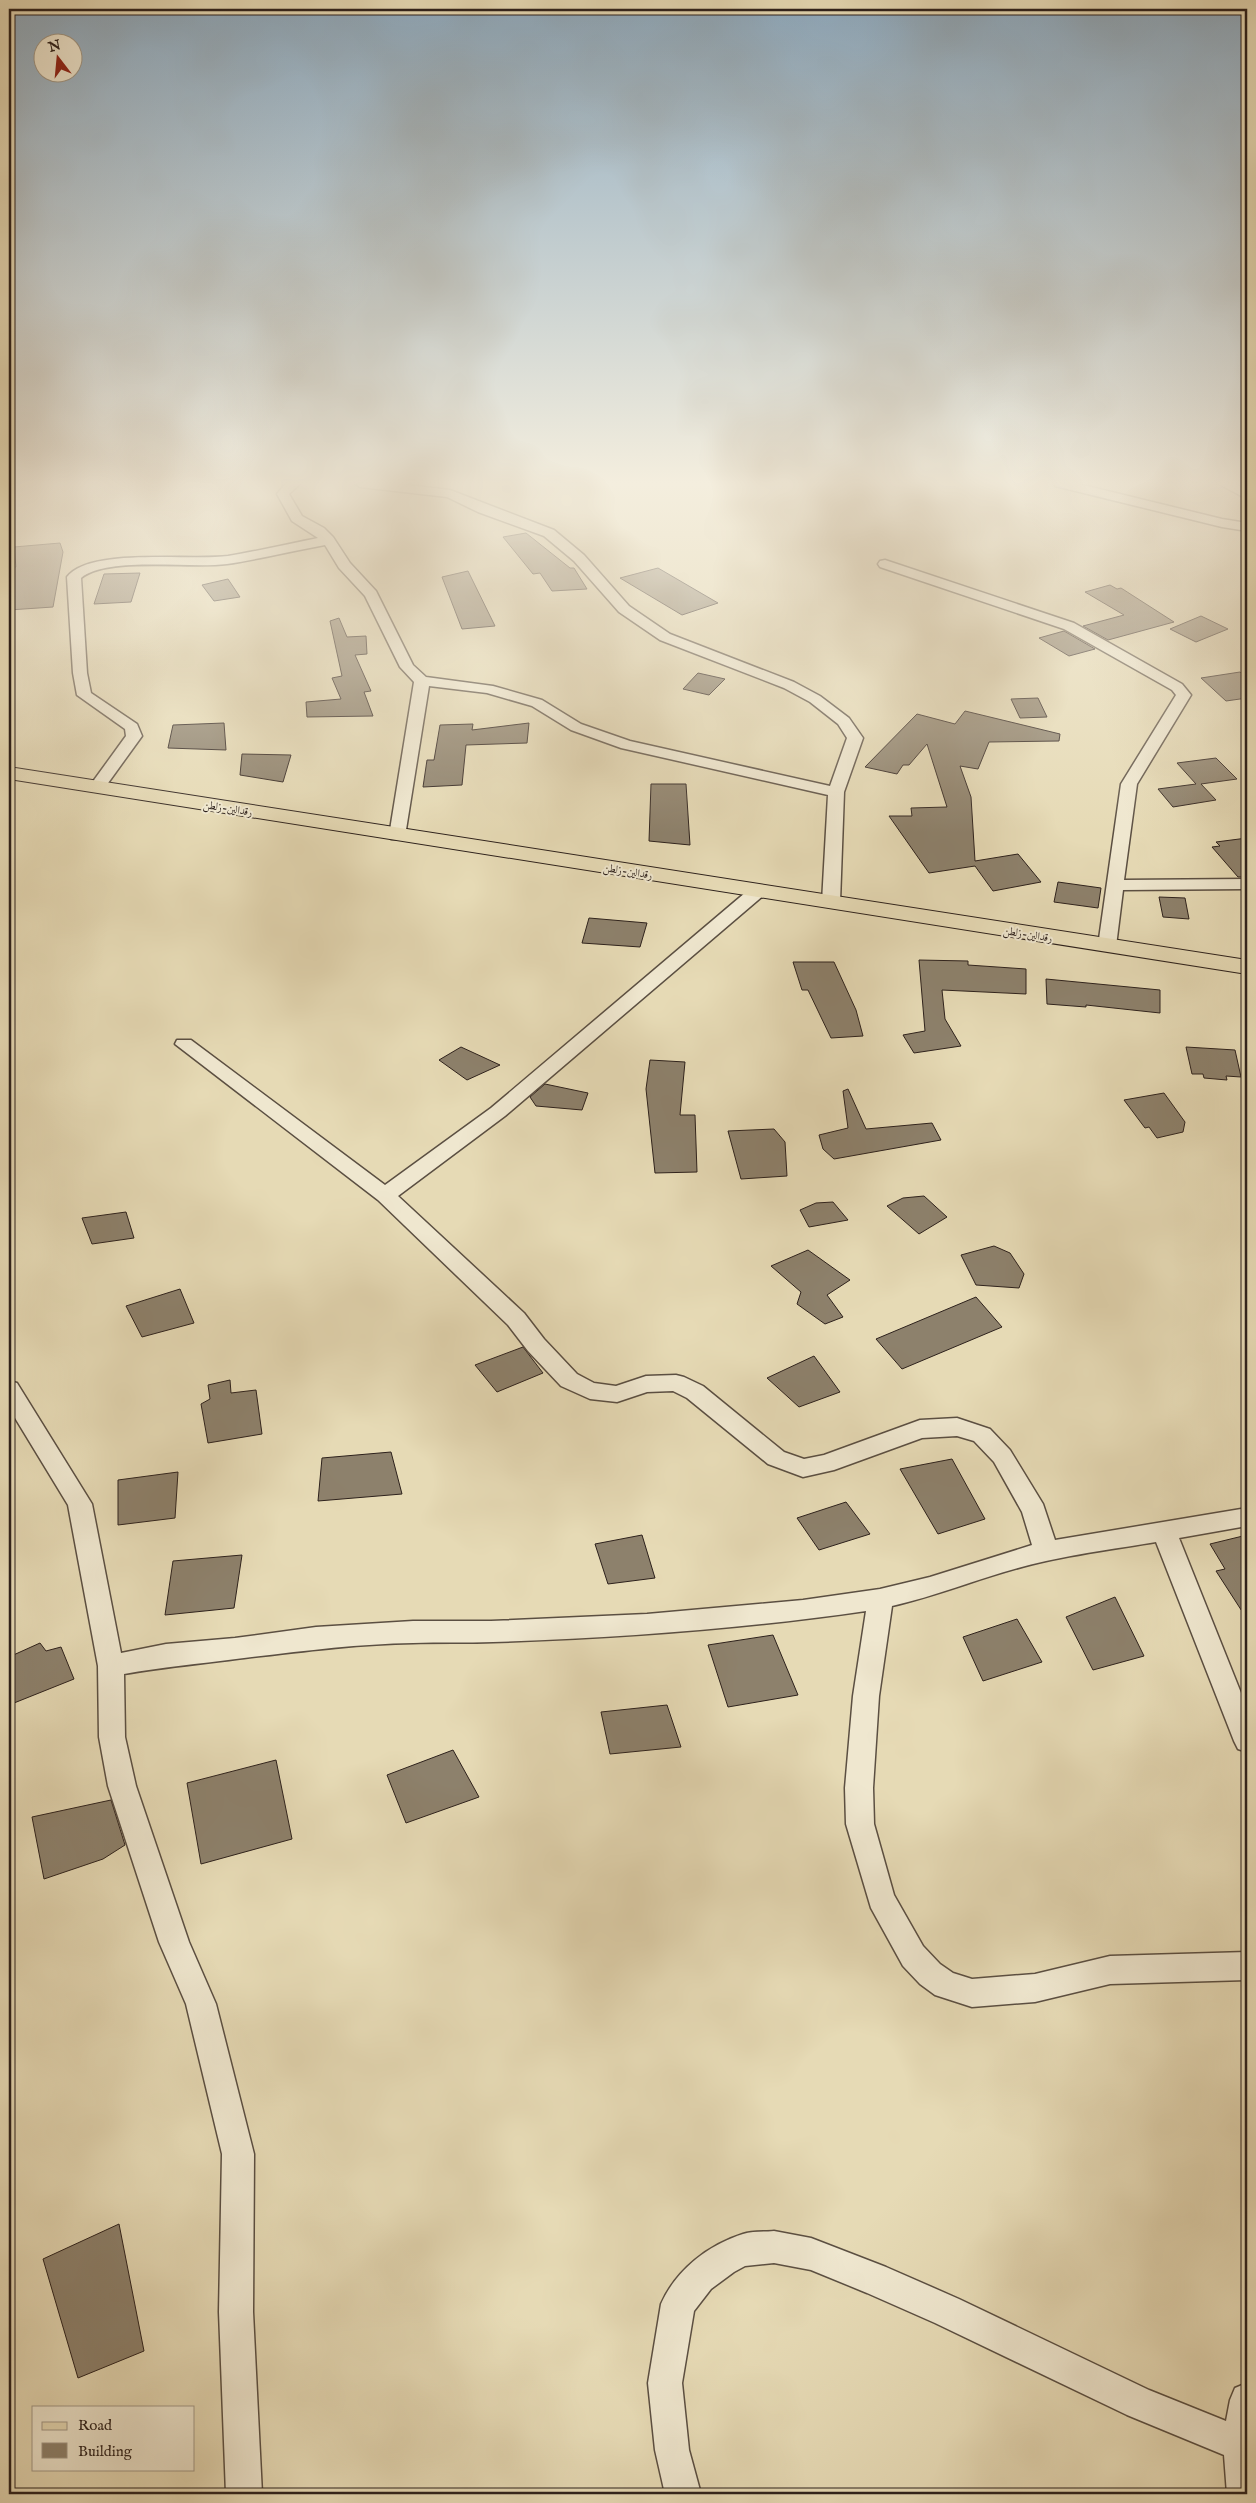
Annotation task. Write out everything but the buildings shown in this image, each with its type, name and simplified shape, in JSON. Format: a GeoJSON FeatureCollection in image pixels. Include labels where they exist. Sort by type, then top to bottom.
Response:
{"type":"FeatureCollection","features":[{"type":"Feature","properties":{"kind":"main road","name":"رقدالين-زلطن"},"geometry":{"type":"LineString","coordinates":[[9,773],[397,836],[1247,967]]}},
{"type":"Feature","properties":{"kind":"street"},"geometry":{"type":"LineString","coordinates":[[75,600],[80,673],[84,695],[132,727],[134,736],[97,787]]}},
{"type":"Feature","properties":{"kind":"street"},"geometry":{"type":"LineString","coordinates":[[375,600],[406,667],[422,681],[488,688],[537,703],[576,727],[626,745],[836,792]]}},
{"type":"Feature","properties":{"kind":"street"},"geometry":{"type":"LineString","coordinates":[[616,600],[624,609],[665,637],[789,685],[815,699],[844,721],[855,738],[836,792],[831,902]]}},
{"type":"Feature","properties":{"kind":"street"},"geometry":{"type":"LineString","coordinates":[[991,600],[1069,626],[1177,687],[1184,695],[1129,784],[1107,946]]}},
{"type":"Feature","properties":{"kind":"street"},"geometry":{"type":"LineString","coordinates":[[397,836],[422,681]]}},
{"type":"Feature","properties":{"kind":"street"},"geometry":{"type":"LineString","coordinates":[[1116,885],[1247,884]]}},
{"type":"Feature","properties":{"kind":"street"},"geometry":{"type":"LineString","coordinates":[[385,1195],[498,1112],[758,891]]}},
{"type":"Feature","properties":{"kind":"street"},"geometry":{"type":"LineString","coordinates":[[184,1044],[385,1195],[516,1319],[536,1345],[569,1380],[590,1391],[617,1394],[646,1384],[676,1383],[695,1392],[776,1458],[802,1468],[826,1464],[920,1429],[957,1427],[982,1436],[1002,1456],[1034,1511],[1046,1551]]}},
{"type":"Feature","properties":{"kind":"street"},"geometry":{"type":"LineString","coordinates":[[9,1390],[80,1504],[111,1666],[112,1737],[122,1786],[170,1933],[201,2004],[238,2154],[236,2312],[244,2494]]}},
{"type":"Feature","properties":{"kind":"street"},"geometry":{"type":"LineString","coordinates":[[111,1666],[166,1655],[235,1649],[316,1638],[647,1624],[803,1610],[880,1599],[930,1587],[995,1565],[1046,1551],[1247,1516]]}},
{"type":"Feature","properties":{"kind":"street"},"geometry":{"type":"LineString","coordinates":[[1164,1531],[1247,1740]]}},
{"type":"Feature","properties":{"kind":"street"},"geometry":{"type":"LineString","coordinates":[[880,1599],[866,1696],[859,1788],[860,1824],[881,1899],[913,1956],[924,1968],[945,1986],[972,1992],[1035,1988],[1110,1970],[1247,1966]]}},
{"type":"Feature","properties":{"kind":"street"},"geometry":{"type":"LineString","coordinates":[[683,2494],[672,2450],[665,2383],[678,2304],[699,2277],[722,2260],[744,2250],[774,2247],[810,2254],[874,2279],[947,2311],[1139,2403],[1240,2444]]}},
{"type":"Feature","properties":{"kind":"street"},"geometry":{"type":"LineString","coordinates":[[1245,2494],[1240,2444],[1247,2400]]}}]}
